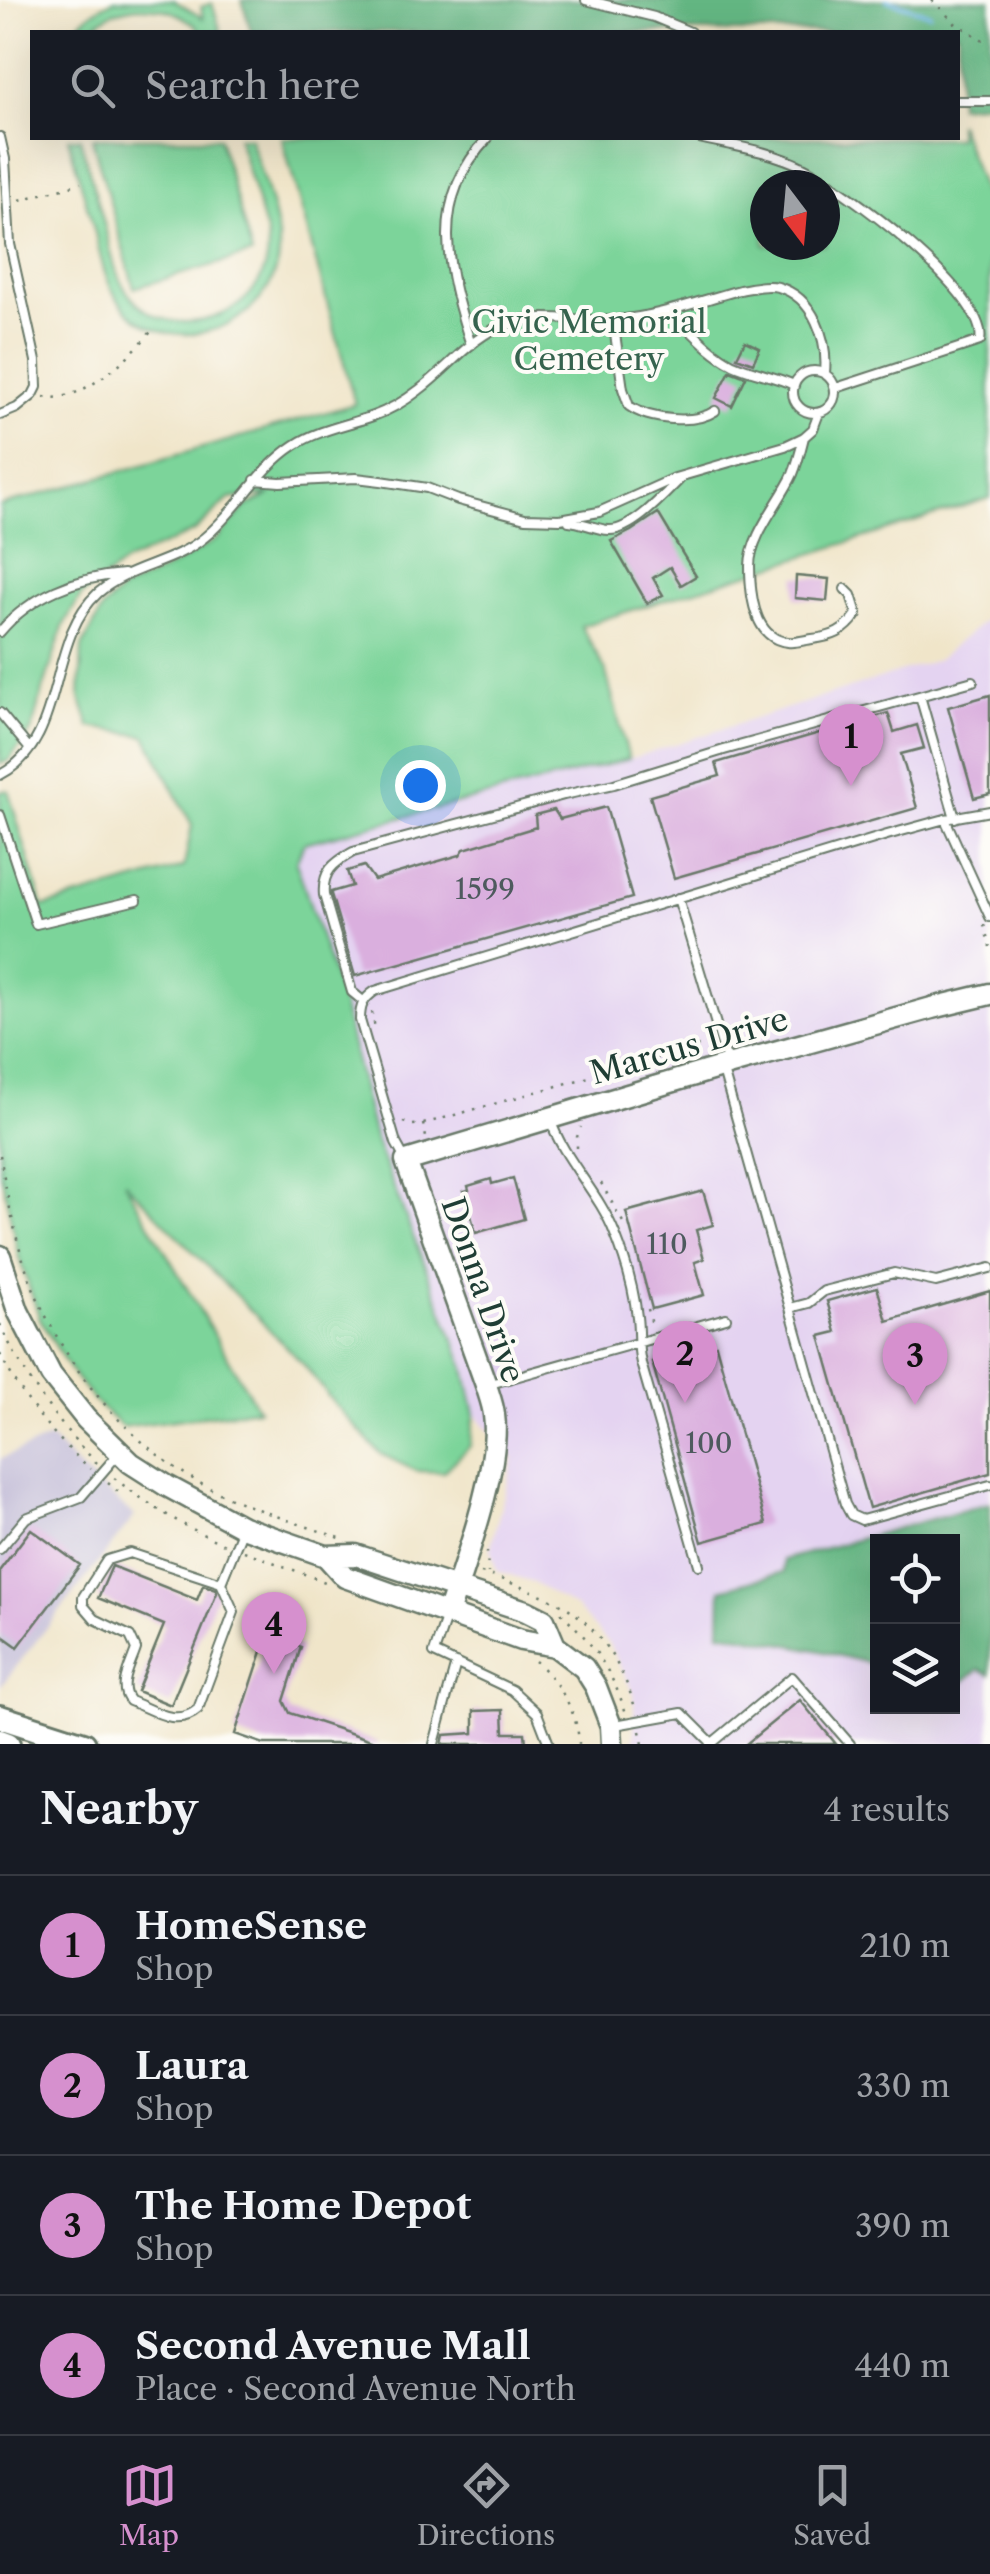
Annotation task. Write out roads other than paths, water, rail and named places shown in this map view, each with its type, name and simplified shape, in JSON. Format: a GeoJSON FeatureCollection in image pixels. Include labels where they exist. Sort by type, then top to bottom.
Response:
{"type":"FeatureCollection","features":[{"type":"Feature","properties":{"kind":"main road","name":"Marcus Drive"},"geometry":{"type":"LineString","coordinates":[[406,1161],[725,1066],[990,994]]}},
{"type":"Feature","properties":{"kind":"main road","name":"Donna Drive"},"geometry":{"type":"LineString","coordinates":[[406,1161],[494,1416],[494,1445],[487,1482],[448,1614]]}},
{"type":"Feature","properties":{"kind":"main road"},"geometry":{"type":"LineString","coordinates":[[0,1256],[18,1311],[50,1375],[86,1419],[131,1463],[244,1526],[326,1556],[356,1554],[544,1620],[555,1646]]}},
{"type":"Feature","properties":{"kind":"main road"},"geometry":{"type":"LineString","coordinates":[[326,1556],[345,1576],[521,1640],[555,1646],[584,1668],[596,1686],[611,1735]]}},
{"type":"Feature","properties":{"kind":"main road"},"geometry":{"type":"LineString","coordinates":[[0,1716],[84,1744]]}},
{"type":"Feature","properties":{"kind":"main road"},"geometry":{"type":"LineString","coordinates":[[0,1741],[8,1744]]}},
{"type":"Feature","properties":{"kind":"lane"},"geometry":{"type":"LineString","coordinates":[[586,0],[654,17],[685,30]]}},
{"type":"Feature","properties":{"kind":"lane"},"geometry":{"type":"LineString","coordinates":[[960,100],[990,101]]}},
{"type":"Feature","properties":{"kind":"lane"},"geometry":{"type":"LineString","coordinates":[[0,138],[5,159],[10,244],[36,361],[37,386],[18,408],[0,415]]}},
{"type":"Feature","properties":{"kind":"lane"},"geometry":{"type":"LineString","coordinates":[[471,344],[452,276],[449,210],[454,188],[486,140]]}},
{"type":"Feature","properties":{"kind":"lane"},"geometry":{"type":"LineString","coordinates":[[708,140],[804,168],[912,240],[970,294],[985,326],[980,341],[836,388]]}},
{"type":"Feature","properties":{"kind":"lane"},"geometry":{"type":"LineString","coordinates":[[0,775],[30,748],[42,728],[65,648],[83,610],[100,592],[128,573],[181,553],[206,537],[256,480],[295,445],[396,406],[471,344],[505,324],[536,318],[613,320],[670,311],[755,287],[777,287],[795,296],[811,312],[827,354],[824,373]]}},
{"type":"Feature","properties":{"kind":"lane"},"geometry":{"type":"LineString","coordinates":[[670,311],[728,362],[794,385]]}},
{"type":"Feature","properties":{"kind":"lane"},"geometry":{"type":"LineString","coordinates":[[613,320],[629,406],[651,417],[694,418],[715,411]]}},
{"type":"Feature","properties":{"kind":"lane"},"geometry":{"type":"LineString","coordinates":[[560,519],[599,512],[684,475],[785,446],[804,436],[813,429],[819,413],[832,404],[836,388],[824,373],[802,374],[794,385],[794,398],[806,412],[819,413]]}},
{"type":"Feature","properties":{"kind":"lane"},"geometry":{"type":"LineString","coordinates":[[804,436],[793,474],[762,528],[750,560],[751,598],[760,624],[786,643],[841,633],[850,626],[857,614],[846,588]]}},
{"type":"Feature","properties":{"kind":"lane"},"geometry":{"type":"LineString","coordinates":[[256,480],[356,478],[393,482],[524,518],[560,519],[610,531],[644,512],[684,475]]}},
{"type":"Feature","properties":{"kind":"lane"},"geometry":{"type":"LineString","coordinates":[[0,632],[23,610],[56,590],[98,576],[128,573]]}},
{"type":"Feature","properties":{"kind":"lane"},"geometry":{"type":"LineString","coordinates":[[363,1001],[352,992],[323,882],[329,869],[352,852],[614,784],[973,681]]}},
{"type":"Feature","properties":{"kind":"lane"},"geometry":{"type":"LineString","coordinates":[[920,696],[950,818],[985,915]]}},
{"type":"Feature","properties":{"kind":"lane"},"geometry":{"type":"LineString","coordinates":[[0,713],[30,748]]}},
{"type":"Feature","properties":{"kind":"lane"},"geometry":{"type":"LineString","coordinates":[[406,1161],[396,1143],[360,1020],[363,1001],[375,990],[950,818],[990,811]]}},
{"type":"Feature","properties":{"kind":"lane"},"geometry":{"type":"LineString","coordinates":[[0,815],[36,924],[137,900]]}},
{"type":"Feature","properties":{"kind":"lane"},"geometry":{"type":"LineString","coordinates":[[678,898],[844,1504],[851,1515],[862,1520],[990,1485]]}},
{"type":"Feature","properties":{"kind":"lane"},"geometry":{"type":"LineString","coordinates":[[549,1117],[555,1134],[614,1230],[637,1317],[636,1344],[698,1565]]}},
{"type":"Feature","properties":{"kind":"lane"},"geometry":{"type":"LineString","coordinates":[[790,1308],[809,1302],[824,1291],[894,1273],[936,1282],[990,1268]]}},
{"type":"Feature","properties":{"kind":"lane"},"geometry":{"type":"LineString","coordinates":[[486,1385],[726,1318]]}},
{"type":"Feature","properties":{"kind":"lane"},"geometry":{"type":"LineString","coordinates":[[0,1549],[26,1518],[81,1497],[119,1453]]}},
{"type":"Feature","properties":{"kind":"lane"},"geometry":{"type":"LineString","coordinates":[[222,1583],[130,1553],[107,1560],[83,1598],[83,1605],[95,1618],[118,1628],[135,1642],[123,1688],[130,1701],[176,1719],[188,1718],[198,1709],[234,1612],[222,1583],[244,1526]]}},
{"type":"Feature","properties":{"kind":"lane"},"geometry":{"type":"LineString","coordinates":[[448,1614],[434,1653],[512,1690],[538,1713],[549,1744]]}},
{"type":"Feature","properties":{"kind":"lane"},"geometry":{"type":"LineString","coordinates":[[434,1744],[456,1664]]}},
{"type":"Feature","properties":{"kind":"lane"},"geometry":{"type":"LineString","coordinates":[[611,1735],[682,1713],[711,1744],[792,1677],[850,1744]]}},
{"type":"Feature","properties":{"kind":"waterway"},"geometry":{"type":"LineString","coordinates":[[887,0],[930,14]]}},
{"type":"Feature","properties":{"kind":"place","name":"HomeSense"},"geometry":{"type":"Point","coordinates":[851,786]}},
{"type":"Feature","properties":{"kind":"place","name":"Laura"},"geometry":{"type":"Point","coordinates":[685,1403]}},
{"type":"Feature","properties":{"kind":"place","name":"The Home Depot"},"geometry":{"type":"Point","coordinates":[915,1405]}},
{"type":"Feature","properties":{"kind":"place","name":"Second Avenue Mall"},"geometry":{"type":"Point","coordinates":[274,1674]}},
{"type":"Feature","properties":{"kind":"park label","name":"Civic Memorial Cemetery"},"geometry":{"type":"Point","coordinates":[589,340]}}]}
